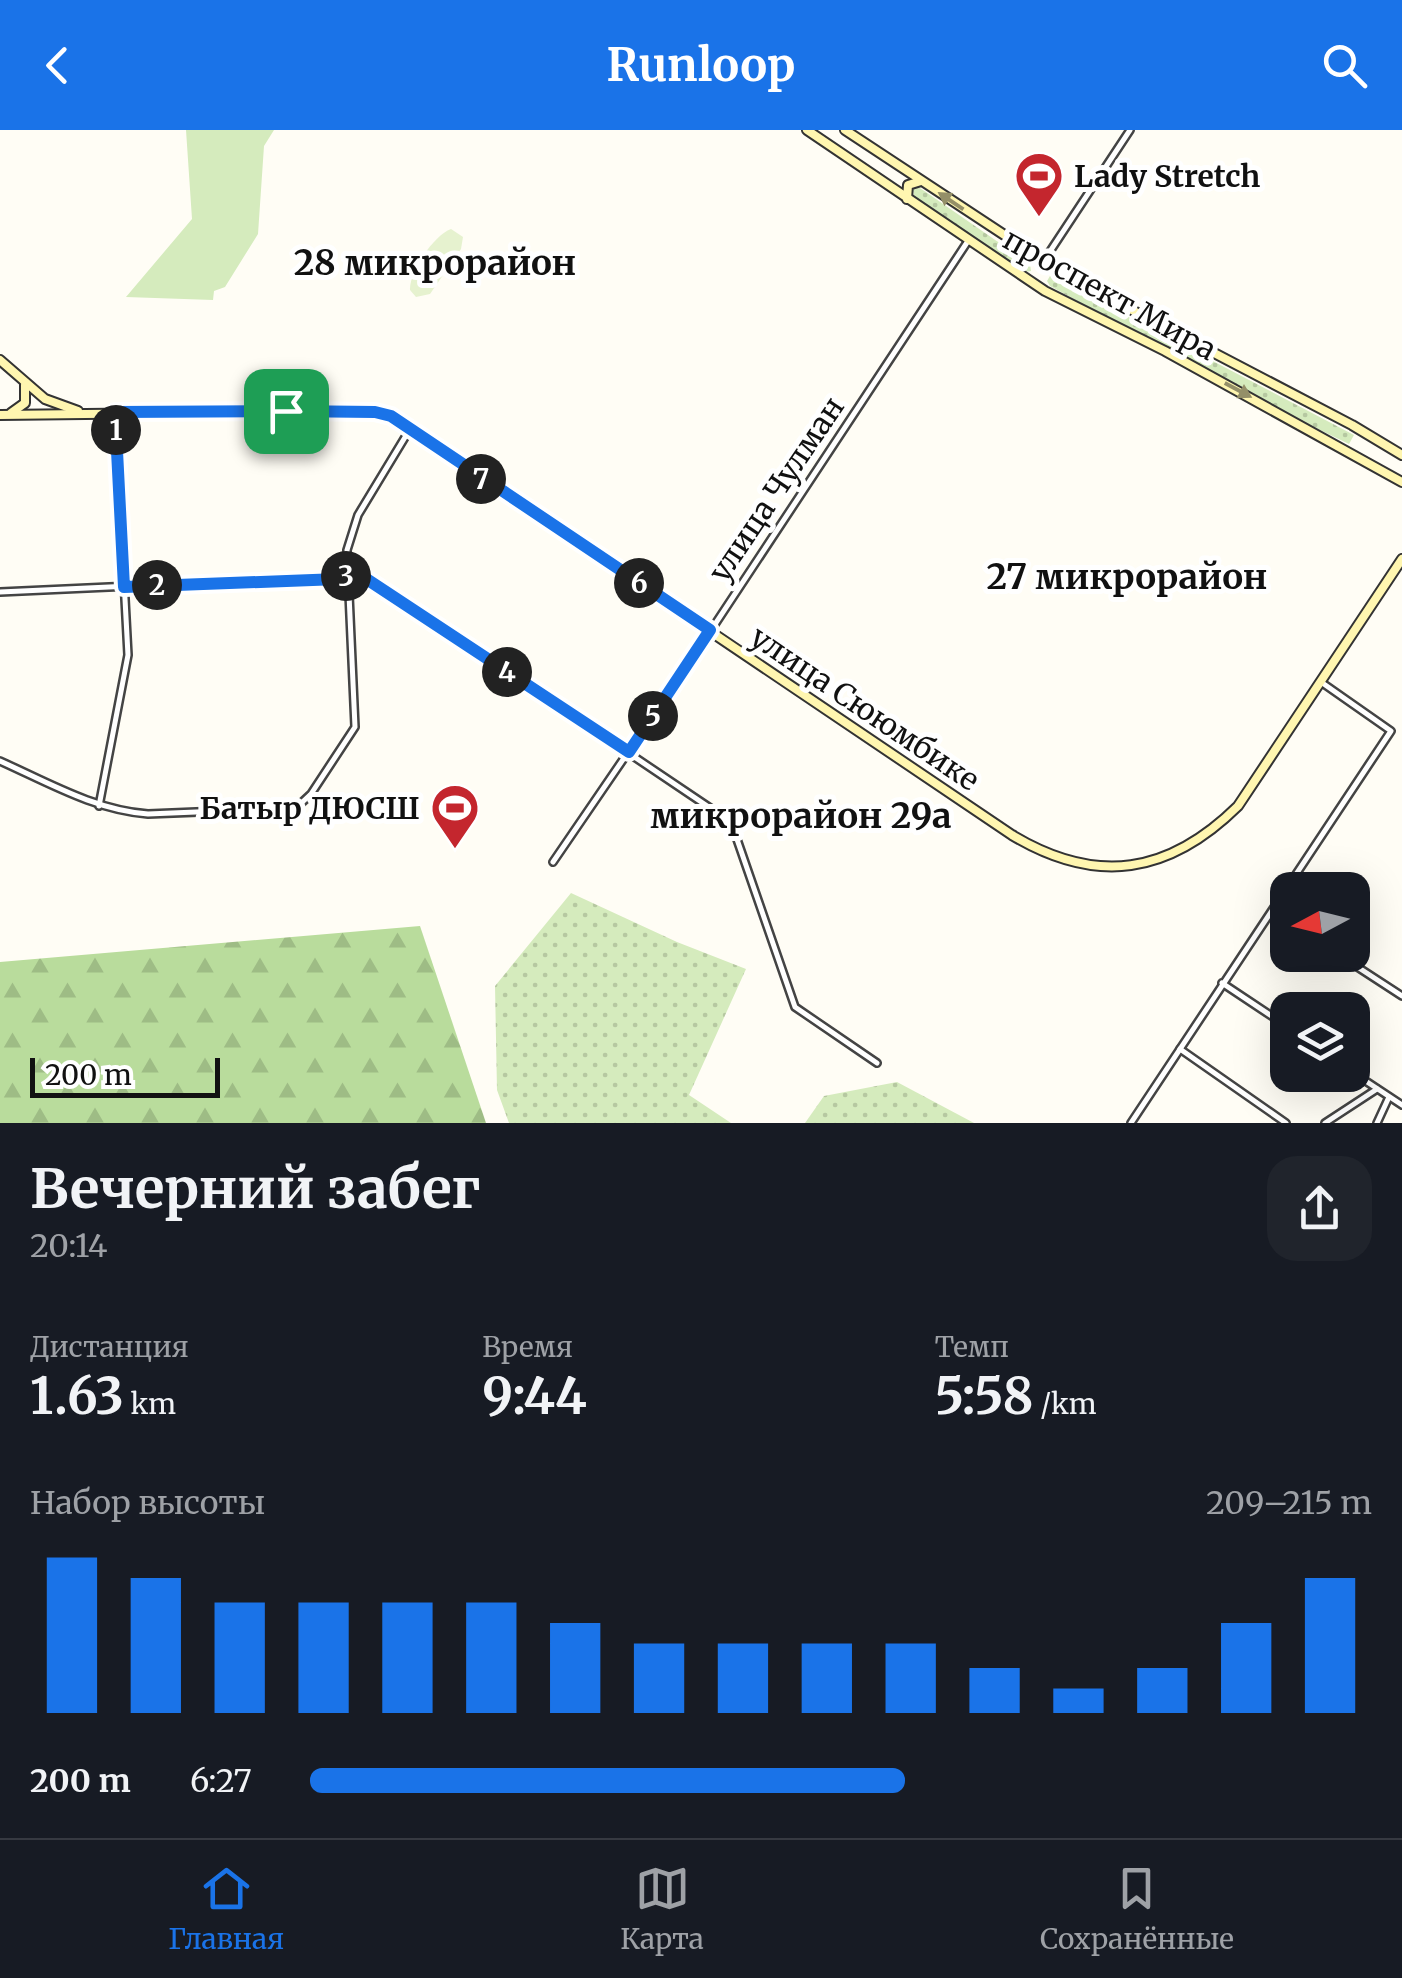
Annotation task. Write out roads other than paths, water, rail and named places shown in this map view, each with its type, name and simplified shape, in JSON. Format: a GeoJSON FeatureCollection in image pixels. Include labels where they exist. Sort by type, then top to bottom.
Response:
{"type":"FeatureCollection","features":[{"type":"Feature","properties":{"kind":"street","name":"проспект Мира"},"geometry":{"type":"LineString","coordinates":[[807,130],[1028,280],[1364,458],[1402,482]]}},
{"type":"Feature","properties":{"kind":"street","name":"проспект Мира"},"geometry":{"type":"LineString","coordinates":[[845,130],[1043,262],[1402,455]]}},
{"type":"Feature","properties":{"kind":"street"},"geometry":{"type":"LineString","coordinates":[[1028,280],[1036,281],[1043,276],[1043,262],[1130,130]]}},
{"type":"Feature","properties":{"kind":"street"},"geometry":{"type":"LineString","coordinates":[[907,199],[908,185],[921,181]]}},
{"type":"Feature","properties":{"kind":"street","name":"улица Чулман"},"geometry":{"type":"LineString","coordinates":[[553,862],[969,240]]}},
{"type":"Feature","properties":{"kind":"street"},"geometry":{"type":"LineString","coordinates":[[0,360],[53,404],[88,413]]}},
{"type":"Feature","properties":{"kind":"street"},"geometry":{"type":"LineString","coordinates":[[2,415],[24,404],[23,380]]}},
{"type":"Feature","properties":{"kind":"street"},"geometry":{"type":"LineString","coordinates":[[99,806],[128,656],[115,412]]}},
{"type":"Feature","properties":{"kind":"street","name":"улица Сююмбике"},"geometry":{"type":"LineString","coordinates":[[2,415],[375,412],[391,416],[1012,836],[1064,859],[1092,866],[1133,865],[1168,856],[1215,828],[1238,806],[1402,559]]}},
{"type":"Feature","properties":{"kind":"street"},"geometry":{"type":"LineString","coordinates":[[0,762],[99,806],[148,814],[296,808],[311,794],[355,727],[348,550],[358,515],[410,429]]}},
{"type":"Feature","properties":{"kind":"street"},"geometry":{"type":"LineString","coordinates":[[1364,458],[1360,445],[1367,438],[1376,439]]}},
{"type":"Feature","properties":{"kind":"street"},"geometry":{"type":"LineString","coordinates":[[0,592],[348,576],[379,585],[731,822],[796,1007],[877,1064]]}},
{"type":"Feature","properties":{"kind":"street"},"geometry":{"type":"LineString","coordinates":[[1299,872],[1391,730],[1322,682]]}},
{"type":"Feature","properties":{"kind":"street"},"geometry":{"type":"LineString","coordinates":[[1131,1123],[1270,916]]}},
{"type":"Feature","properties":{"kind":"street"},"geometry":{"type":"LineString","coordinates":[[1366,972],[1402,996]]}},
{"type":"Feature","properties":{"kind":"street"},"geometry":{"type":"LineString","coordinates":[[1222,983],[1270,1016]]}},
{"type":"Feature","properties":{"kind":"street"},"geometry":{"type":"LineString","coordinates":[[1180,1049],[1286,1123]]}},
{"type":"Feature","properties":{"kind":"street"},"geometry":{"type":"LineString","coordinates":[[1370,1084],[1402,1105]]}},
{"type":"Feature","properties":{"kind":"street"},"geometry":{"type":"LineString","coordinates":[[1326,1123],[1378,1089]]}},
{"type":"Feature","properties":{"kind":"street"},"geometry":{"type":"LineString","coordinates":[[1377,1123],[1390,1097]]}},
{"type":"Feature","properties":{"kind":"place","name":"Lady Stretch"},"geometry":{"type":"Point","coordinates":[1039,218]}},
{"type":"Feature","properties":{"kind":"place","name":"Батыр ДЮСШ"},"geometry":{"type":"Point","coordinates":[455,850]}},
{"type":"Feature","properties":{"kind":"district","name":"28 микрорайон"},"geometry":{"type":"Point","coordinates":[435,263]}},
{"type":"Feature","properties":{"kind":"district","name":"27 микрорайон"},"geometry":{"type":"Point","coordinates":[1127,577]}},
{"type":"Feature","properties":{"kind":"district","name":"микрорайон 29а"},"geometry":{"type":"Point","coordinates":[801,816]}}]}
